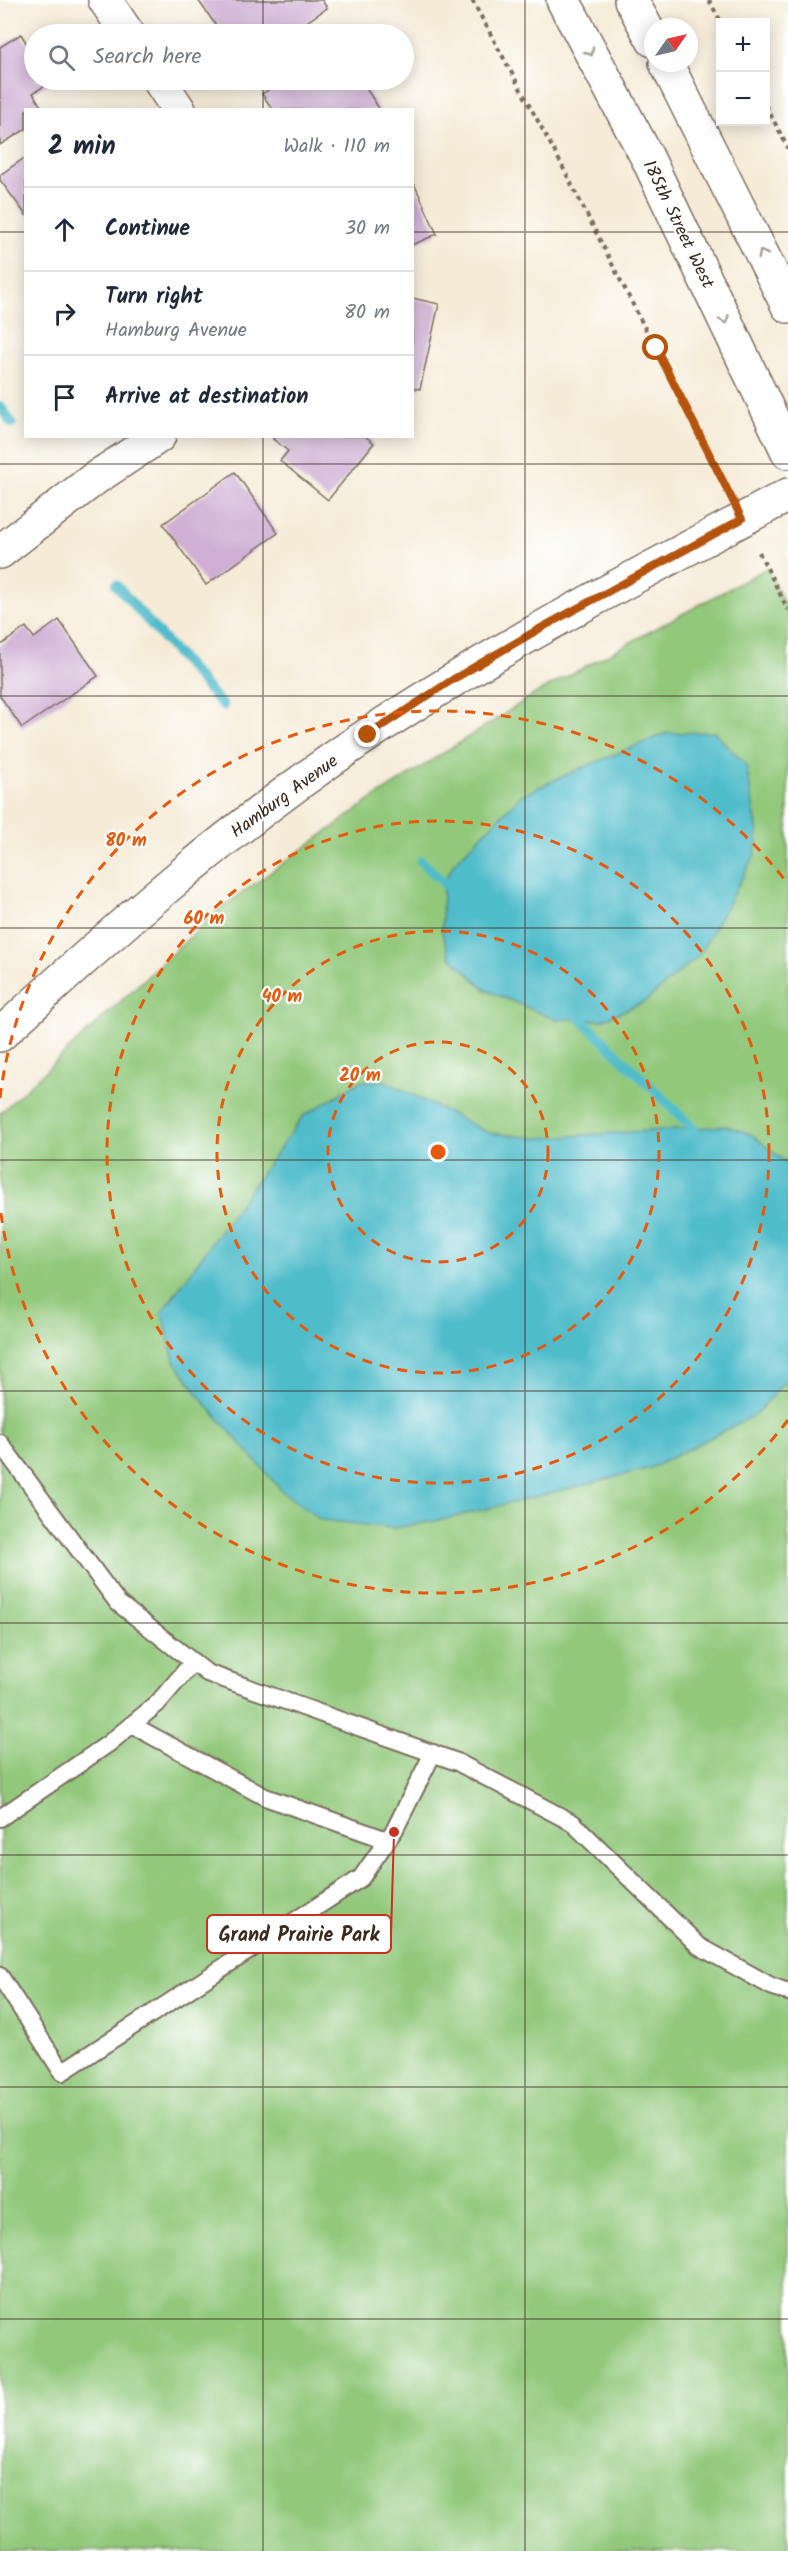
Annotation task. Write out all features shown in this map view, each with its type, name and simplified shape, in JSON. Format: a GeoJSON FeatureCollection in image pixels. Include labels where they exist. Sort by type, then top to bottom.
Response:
{"type":"FeatureCollection","features":[{"type":"Feature","properties":{"kind":"street"},"geometry":{"type":"LineString","coordinates":[[105,0],[121,24]]}},
{"type":"Feature","properties":{"kind":"street","name":"185th Street West"},"geometry":{"type":"LineString","coordinates":[[563,0],[647,157],[788,452]]}},
{"type":"Feature","properties":{"kind":"street"},"geometry":{"type":"LineString","coordinates":[[631,0],[644,24]]}},
{"type":"Feature","properties":{"kind":"street"},"geometry":{"type":"LineString","coordinates":[[671,72],[788,306]]}},
{"type":"Feature","properties":{"kind":"street"},"geometry":{"type":"LineString","coordinates":[[166,90],[178,108]]}},
{"type":"Feature","properties":{"kind":"street"},"geometry":{"type":"LineString","coordinates":[[0,552],[94,479],[156,438]]}},
{"type":"Feature","properties":{"kind":"street","name":"Hamburg Avenue"},"geometry":{"type":"LineString","coordinates":[[0,1035],[128,919],[205,854],[285,793],[368,735],[452,680],[539,629],[788,495]]}},
{"type":"Feature","properties":{"kind":"lane"},"geometry":{"type":"LineString","coordinates":[[0,1443],[118,1603],[207,1673],[457,1762],[573,1823],[699,1946],[771,1986],[788,1992]]}},
{"type":"Feature","properties":{"kind":"lane"},"geometry":{"type":"LineString","coordinates":[[0,1818],[132,1725],[157,1704],[193,1662]]}},
{"type":"Feature","properties":{"kind":"lane"},"geometry":{"type":"LineString","coordinates":[[132,1725],[265,1797],[387,1840]]}},
{"type":"Feature","properties":{"kind":"lane"},"geometry":{"type":"LineString","coordinates":[[0,1976],[62,2072],[361,1878],[387,1840],[433,1754]]}},
{"type":"Feature","properties":{"kind":"path"},"geometry":{"type":"LineString","coordinates":[[472,0],[558,156],[788,610]]}},
{"type":"Feature","properties":{"kind":"path"},"geometry":{"type":"LineString","coordinates":[[709,0],[719,18]]}},
{"type":"Feature","properties":{"kind":"path"},"geometry":{"type":"LineString","coordinates":[[770,115],[788,148]]}},
{"type":"Feature","properties":{"kind":"green space"},"geometry":{"type":"Polygon","coordinates":[[[767,568],[788,612],[788,2551],[0,2551],[0,1113],[220,909],[372,799],[535,694],[767,568]]]}},
{"type":"Feature","properties":{"kind":"water"},"geometry":{"type":"Polygon","coordinates":[[[714,732],[746,765],[758,833],[755,855],[699,955],[646,1001],[602,1020],[554,1019],[486,990],[450,956],[442,933],[443,884],[454,863],[522,795],[667,733],[714,732]]]}},
{"type":"Feature","properties":{"kind":"water"},"geometry":{"type":"Polygon","coordinates":[[[361,1081],[385,1081],[489,1133],[537,1138],[726,1126],[751,1134],[788,1164],[788,1378],[755,1415],[651,1468],[442,1520],[394,1528],[321,1520],[283,1492],[203,1401],[174,1360],[162,1312],[303,1116],[361,1081]]]}},
{"type":"Feature","properties":{"kind":"building"},"geometry":{"type":"Polygon","coordinates":[[[198,0],[322,0],[327,8],[304,24],[215,24],[198,0]]]}},
{"type":"Feature","properties":{"kind":"building"},"geometry":{"type":"Polygon","coordinates":[[[21,34],[24,39],[24,90],[38,90],[33,93],[42,108],[24,108],[24,130],[0,145],[0,47],[21,34]]]}},
{"type":"Feature","properties":{"kind":"building"},"geometry":{"type":"Polygon","coordinates":[[[268,90],[367,90],[379,108],[272,108],[262,94],[268,90]]]}},
{"type":"Feature","properties":{"kind":"building"},"geometry":{"type":"Polygon","coordinates":[[[24,158],[24,212],[0,180],[0,175],[24,158]]]}},
{"type":"Feature","properties":{"kind":"building"},"geometry":{"type":"Polygon","coordinates":[[[414,183],[437,234],[414,244],[414,183]]]}},
{"type":"Feature","properties":{"kind":"building"},"geometry":{"type":"Polygon","coordinates":[[[414,298],[439,304],[420,389],[414,388],[414,298]]]}},
{"type":"Feature","properties":{"kind":"building"},"geometry":{"type":"Polygon","coordinates":[[[368,438],[374,443],[328,500],[280,461],[288,451],[273,439],[368,438]]]}},
{"type":"Feature","properties":{"kind":"building"},"geometry":{"type":"Polygon","coordinates":[[[235,472],[278,533],[206,585],[163,524],[235,472]]]}},
{"type":"Feature","properties":{"kind":"building"},"geometry":{"type":"Polygon","coordinates":[[[59,620],[98,676],[22,728],[0,696],[0,646],[26,627],[34,638],[59,620]]]}},
{"type":"Feature","properties":{"kind":"waterway"},"geometry":{"type":"LineString","coordinates":[[0,406],[12,423]]}},
{"type":"Feature","properties":{"kind":"waterway"},"geometry":{"type":"LineString","coordinates":[[116,585],[223,706]]}},
{"type":"Feature","properties":{"kind":"waterway"},"geometry":{"type":"LineString","coordinates":[[421,861],[453,892]]}},
{"type":"Feature","properties":{"kind":"waterway"},"geometry":{"type":"LineString","coordinates":[[573,1011],[701,1136]]}},
{"type":"Feature","properties":{"kind":"place","name":"Grand Prairie Park"},"geometry":{"type":"Point","coordinates":[394,1832]}},
{"type":"Feature","properties":{"kind":"route"},"geometry":{"type":"LineString","coordinates":[[368,735],[452,680],[539,629],[742,519],[656,348]]}}]}
